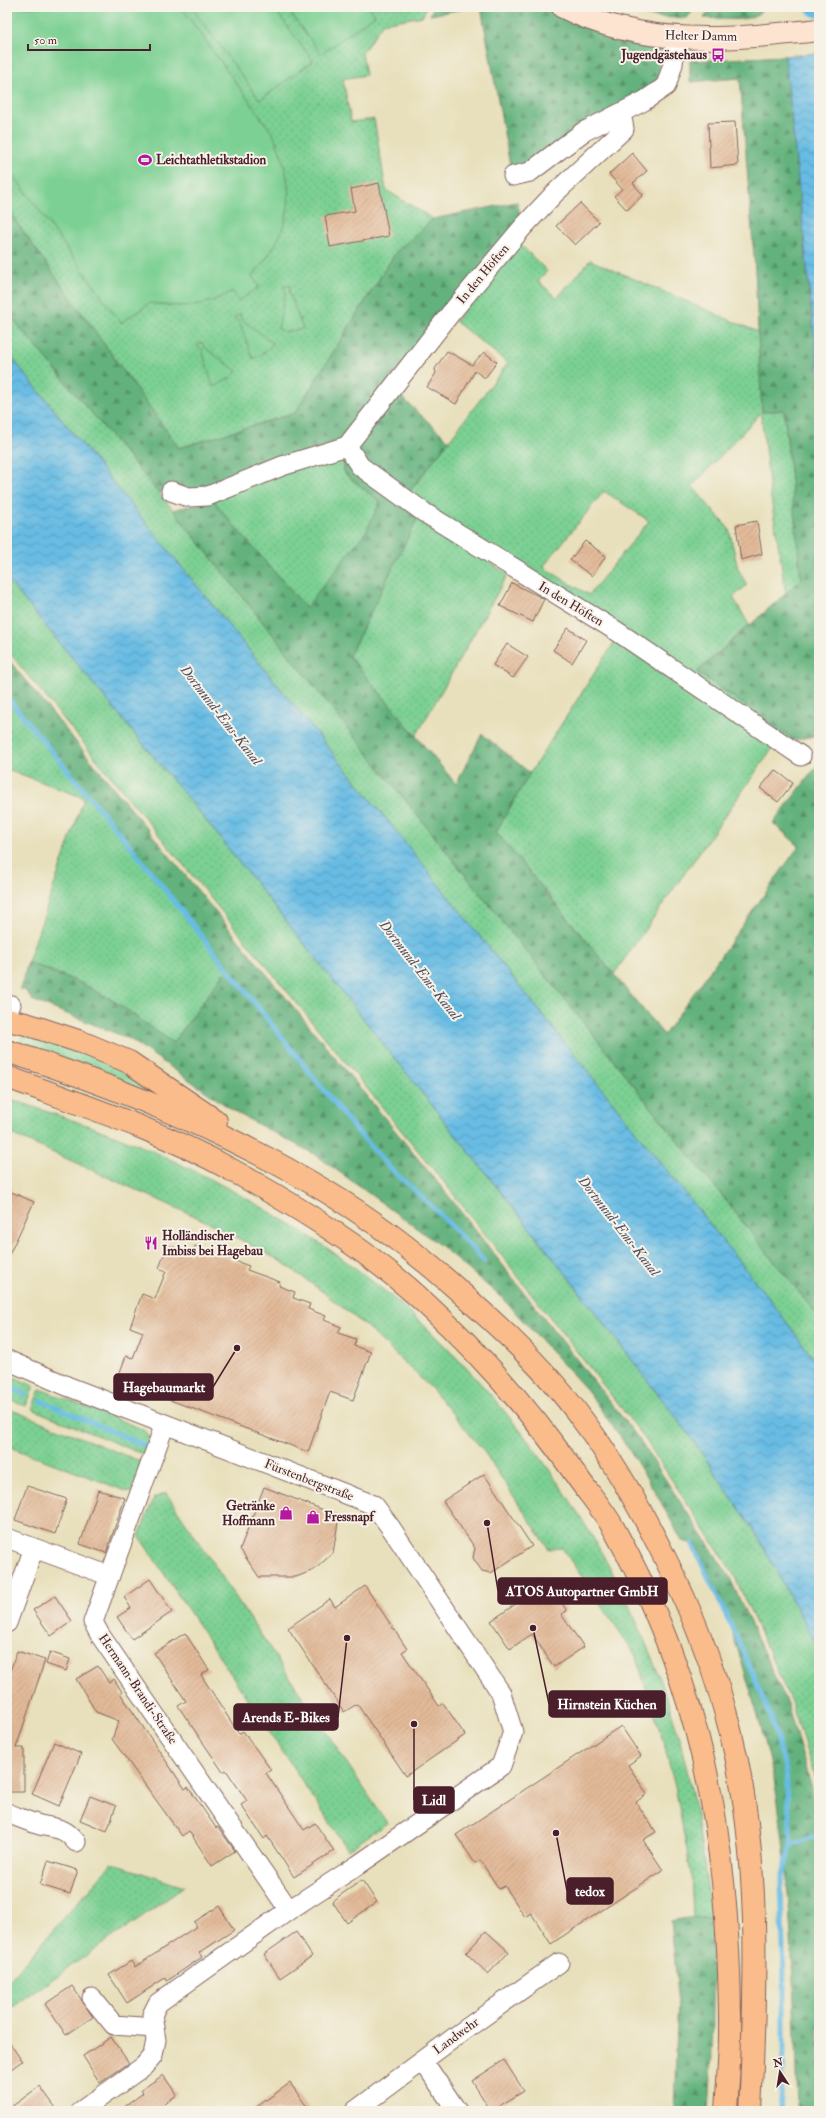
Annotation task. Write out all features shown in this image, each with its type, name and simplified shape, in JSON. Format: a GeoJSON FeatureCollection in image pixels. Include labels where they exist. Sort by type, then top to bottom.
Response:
{"type":"FeatureCollection","features":[{"type":"Feature","properties":{"kind":"highway"},"geometry":{"type":"LineString","coordinates":[[8,1011],[26,1024],[81,1042],[129,1062],[207,1116],[319,1175],[360,1214]]}},
{"type":"Feature","properties":{"kind":"highway"},"geometry":{"type":"LineString","coordinates":[[7,1051],[158,1107],[236,1143],[291,1171],[360,1214],[445,1278],[519,1345],[582,1419],[641,1510],[682,1592],[710,1660],[732,1735],[750,1852],[754,1929],[755,2018],[750,2111]]}},
{"type":"Feature","properties":{"kind":"highway"},"geometry":{"type":"LineString","coordinates":[[7,1077],[130,1122],[228,1168],[312,1218],[369,1257],[422,1300],[485,1361],[550,1438],[613,1527],[648,1597],[679,1673],[698,1736],[711,1797],[728,1926],[730,2018],[726,2111]]}},
{"type":"Feature","properties":{"kind":"street","name":"Helter Damm"},"geometry":{"type":"LineString","coordinates":[[563,7],[581,16],[602,22],[650,34],[676,38],[721,39],[819,30]]}},
{"type":"Feature","properties":{"kind":"street"},"geometry":{"type":"LineString","coordinates":[[513,176],[530,172],[583,132],[644,101],[666,86],[673,64],[676,38]]}},
{"type":"Feature","properties":{"kind":"street","name":"In den Höften"},"geometry":{"type":"LineString","coordinates":[[621,113],[624,129],[555,193],[523,227],[450,314],[347,446],[360,466],[425,513],[618,632],[801,756]]}},
{"type":"Feature","properties":{"kind":"street"},"geometry":{"type":"LineString","coordinates":[[171,491],[188,497],[208,496],[282,466],[347,446]]}},
{"type":"Feature","properties":{"kind":"street","name":"Fürstenbergstraße"},"geometry":{"type":"LineString","coordinates":[[7,1360],[52,1380],[374,1505],[391,1528],[501,1693],[514,1732],[501,1766],[358,1865],[289,1910]]}},
{"type":"Feature","properties":{"kind":"street","name":"Hermann-Brandi-Straße"},"geometry":{"type":"LineString","coordinates":[[166,1424],[93,1622],[100,1635],[289,1910]]}},
{"type":"Feature","properties":{"kind":"street"},"geometry":{"type":"LineString","coordinates":[[7,1538],[110,1576]]}},
{"type":"Feature","properties":{"kind":"street"},"geometry":{"type":"LineString","coordinates":[[7,1623],[34,1548]]}},
{"type":"Feature","properties":{"kind":"street"},"geometry":{"type":"LineString","coordinates":[[7,1813],[41,1825],[59,1828],[69,1833],[76,1842]]}},
{"type":"Feature","properties":{"kind":"street"},"geometry":{"type":"LineString","coordinates":[[81,2111],[144,2066],[153,2055],[156,2040],[152,2015],[158,2003],[289,1910]]}},
{"type":"Feature","properties":{"kind":"street","name":"Landwehr"},"geometry":{"type":"LineString","coordinates":[[355,2111],[559,1963]]}},
{"type":"Feature","properties":{"kind":"street"},"geometry":{"type":"LineString","coordinates":[[92,1998],[114,2025],[154,2028]]}},
{"type":"Feature","properties":{"kind":"street"},"geometry":{"type":"LineString","coordinates":[[423,2061],[457,2111]]}},
{"type":"Feature","properties":{"kind":"green space"},"geometry":{"type":"Polygon","coordinates":[[[7,7],[426,7],[423,16],[383,23],[362,53],[366,75],[343,79],[351,122],[374,119],[386,190],[433,219],[396,252],[295,413],[179,448],[7,209],[7,7]]]}},
{"type":"Feature","properties":{"kind":"green space","name":"Leichtathletikstadion"},"geometry":{"type":"Polygon","coordinates":[[[7,7],[181,7],[273,134],[281,155],[286,174],[288,209],[284,225],[277,242],[266,259],[252,276],[259,287],[239,301],[232,291],[222,297],[202,304],[172,306],[150,303],[121,323],[7,166],[7,7]]]}},
{"type":"Feature","properties":{"kind":"green space"},"geometry":{"type":"Polygon","coordinates":[[[196,7],[273,7],[313,61],[260,100],[193,9],[196,7]]]}},
{"type":"Feature","properties":{"kind":"green space"},"geometry":{"type":"Polygon","coordinates":[[[286,7],[369,7],[375,15],[321,54],[286,7]]]}},
{"type":"Feature","properties":{"kind":"green space"},"geometry":{"type":"Polygon","coordinates":[[[433,7],[474,7],[430,15],[433,7]]]}},
{"type":"Feature","properties":{"kind":"green space"},"geometry":{"type":"Polygon","coordinates":[[[481,7],[544,7],[580,25],[642,45],[661,47],[659,75],[655,85],[525,168],[511,171],[481,7]]]}},
{"type":"Feature","properties":{"kind":"green space"},"geometry":{"type":"Polygon","coordinates":[[[612,7],[696,7],[687,18],[667,18],[631,13],[612,7]]]}},
{"type":"Feature","properties":{"kind":"green space"},"geometry":{"type":"Polygon","coordinates":[[[712,7],[764,7],[760,13],[746,18],[704,18],[712,7]]]}},
{"type":"Feature","properties":{"kind":"green space"},"geometry":{"type":"Polygon","coordinates":[[[785,56],[819,381],[819,735],[795,740],[697,672],[801,580],[784,410],[762,412],[755,270],[740,78],[690,82],[690,61],[785,56]]]}},
{"type":"Feature","properties":{"kind":"green space"},"geometry":{"type":"Polygon","coordinates":[[[517,202],[521,220],[398,394],[449,441],[400,503],[418,517],[349,656],[456,784],[482,734],[530,773],[496,832],[664,1035],[799,846],[773,823],[813,771],[819,766],[819,1317],[173,510],[214,500],[224,514],[306,608],[367,530],[380,502],[344,473],[344,443],[206,489],[158,492],[7,312],[7,209],[179,448],[295,413],[396,252],[433,219],[517,202]]]}},
{"type":"Feature","properties":{"kind":"green space"},"geometry":{"type":"Polygon","coordinates":[[[520,244],[547,271],[538,281],[557,298],[590,260],[758,332],[762,412],[784,410],[801,580],[786,594],[770,492],[761,413],[692,486],[729,529],[738,569],[747,585],[733,597],[749,625],[697,672],[795,740],[787,740],[408,494],[508,363],[455,321],[520,244]],[[604,491],[543,567],[589,595],[649,521],[604,491]]]}},
{"type":"Feature","properties":{"kind":"green space"},"geometry":{"type":"Polygon","coordinates":[[[283,286],[291,286],[289,291],[303,329],[285,332],[278,329],[286,291],[283,286]]]}},
{"type":"Feature","properties":{"kind":"green space"},"geometry":{"type":"Polygon","coordinates":[[[7,312],[173,510],[819,1317],[819,1366],[767,1296],[387,820],[7,352],[7,312]]]}},
{"type":"Feature","properties":{"kind":"green space"},"geometry":{"type":"Polygon","coordinates":[[[240,314],[241,319],[273,343],[266,351],[253,359],[239,321],[234,318],[240,314]]]}},
{"type":"Feature","properties":{"kind":"green space"},"geometry":{"type":"Polygon","coordinates":[[[202,342],[204,347],[237,371],[229,379],[213,387],[202,349],[197,346],[202,342]]]}},
{"type":"Feature","properties":{"kind":"green space"},"geometry":{"type":"Polygon","coordinates":[[[344,454],[344,473],[380,502],[367,530],[306,608],[224,514],[214,500],[285,472],[344,454]]]}},
{"type":"Feature","properties":{"kind":"green space"},"geometry":{"type":"Polygon","coordinates":[[[418,517],[508,574],[416,736],[349,656],[418,517]]]}},
{"type":"Feature","properties":{"kind":"green space"},"geometry":{"type":"Polygon","coordinates":[[[7,579],[209,824],[569,1278],[691,1437],[757,1535],[819,1650],[819,1791],[791,1702],[734,1575],[643,1436],[451,1191],[7,650],[7,579]]]}},
{"type":"Feature","properties":{"kind":"green space"},"geometry":{"type":"Polygon","coordinates":[[[615,641],[774,746],[614,974],[496,832],[530,773],[615,641]]]}},
{"type":"Feature","properties":{"kind":"green space"},"geometry":{"type":"Polygon","coordinates":[[[7,658],[447,1194],[639,1439],[729,1576],[787,1704],[819,1812],[819,2111],[797,2111],[794,1995],[790,1918],[783,1841],[773,1777],[760,1725],[735,1640],[721,1601],[696,1544],[682,1541],[657,1495],[628,1448],[587,1390],[502,1298],[441,1246],[316,1155],[237,1113],[130,1039],[32,1000],[26,991],[20,989],[28,962],[81,983],[114,1001],[173,1043],[228,968],[131,847],[7,697],[7,658]]]}},
{"type":"Feature","properties":{"kind":"green space"},"geometry":{"type":"Polygon","coordinates":[[[7,697],[131,847],[228,968],[173,1043],[114,1001],[81,983],[28,962],[84,798],[7,769],[7,697]]]}},
{"type":"Feature","properties":{"kind":"green space"},"geometry":{"type":"Polygon","coordinates":[[[24,1030],[122,1067],[155,1091],[153,1095],[20,1044],[24,1030]]]}},
{"type":"Feature","properties":{"kind":"green space"},"geometry":{"type":"Polygon","coordinates":[[[7,1098],[95,1128],[159,1154],[243,1196],[274,1214],[334,1253],[391,1296],[417,1319],[459,1361],[499,1405],[536,1451],[570,1500],[601,1551],[628,1604],[652,1658],[672,1714],[686,1765],[701,1841],[711,1919],[693,1917],[691,1873],[676,1791],[664,1743],[635,1654],[562,1548],[549,1549],[483,1450],[432,1389],[367,1327],[282,1262],[210,1223],[7,1132],[7,1098]]]}},
{"type":"Feature","properties":{"kind":"green space"},"geometry":{"type":"Polygon","coordinates":[[[7,1374],[34,1386],[26,1406],[7,1399],[7,1374]]]}},
{"type":"Feature","properties":{"kind":"green space"},"geometry":{"type":"Polygon","coordinates":[[[40,1389],[142,1429],[148,1438],[145,1455],[32,1409],[40,1389]]]}},
{"type":"Feature","properties":{"kind":"green space"},"geometry":{"type":"Polygon","coordinates":[[[7,1408],[142,1462],[131,1493],[7,1446],[7,1408]]]}},
{"type":"Feature","properties":{"kind":"green space"},"geometry":{"type":"Polygon","coordinates":[[[166,1493],[387,1823],[348,1850],[139,1536],[154,1498],[166,1493]]]}},
{"type":"Feature","properties":{"kind":"green space"},"geometry":{"type":"Polygon","coordinates":[[[112,1863],[184,1887],[7,2011],[7,1983],[112,1863]]]}},
{"type":"Feature","properties":{"kind":"green space"},"geometry":{"type":"Polygon","coordinates":[[[693,1917],[711,1919],[713,2015],[709,2111],[674,2111],[678,1995],[671,1921],[693,1917]]]}},
{"type":"Feature","properties":{"kind":"water"},"geometry":{"type":"Polygon","coordinates":[[[816,53],[819,78],[819,381],[785,56],[816,53]]]}},
{"type":"Feature","properties":{"kind":"water","name":"Dortmund-Ems-Kanal"},"geometry":{"type":"Polygon","coordinates":[[[7,352],[387,820],[767,1296],[819,1366],[819,1650],[757,1535],[691,1437],[569,1278],[209,824],[7,579],[7,352]]]}},
{"type":"Feature","properties":{"kind":"building"},"geometry":{"type":"Polygon","coordinates":[[[735,122],[738,165],[710,168],[708,123],[735,122]]]}},
{"type":"Feature","properties":{"kind":"building"},"geometry":{"type":"Polygon","coordinates":[[[632,153],[647,171],[633,183],[643,195],[627,210],[614,196],[622,189],[609,174],[632,153]]]}},
{"type":"Feature","properties":{"kind":"building"},"geometry":{"type":"Polygon","coordinates":[[[379,183],[389,236],[330,247],[325,216],[355,211],[351,189],[379,183]]]}},
{"type":"Feature","properties":{"kind":"building"},"geometry":{"type":"Polygon","coordinates":[[[580,203],[599,222],[575,245],[556,226],[580,203]]]}},
{"type":"Feature","properties":{"kind":"building"},"geometry":{"type":"Polygon","coordinates":[[[447,351],[472,365],[484,352],[497,362],[485,378],[475,371],[456,404],[427,387],[436,373],[435,369],[447,351]]]}},
{"type":"Feature","properties":{"kind":"building"},"geometry":{"type":"Polygon","coordinates":[[[757,521],[762,554],[741,560],[736,525],[757,521]]]}},
{"type":"Feature","properties":{"kind":"building"},"geometry":{"type":"Polygon","coordinates":[[[585,541],[606,556],[592,576],[570,560],[585,541]]]}},
{"type":"Feature","properties":{"kind":"building"},"geometry":{"type":"Polygon","coordinates":[[[512,583],[544,599],[533,622],[500,606],[512,583]]]}},
{"type":"Feature","properties":{"kind":"building"},"geometry":{"type":"Polygon","coordinates":[[[568,628],[586,640],[572,663],[553,650],[568,628]]]}},
{"type":"Feature","properties":{"kind":"building"},"geometry":{"type":"Polygon","coordinates":[[[507,644],[528,657],[513,678],[493,665],[507,644]]]}},
{"type":"Feature","properties":{"kind":"building"},"geometry":{"type":"Polygon","coordinates":[[[775,770],[793,783],[778,802],[760,788],[775,770]]]}},
{"type":"Feature","properties":{"kind":"building"},"geometry":{"type":"Polygon","coordinates":[[[7,1190],[34,1202],[7,1259],[7,1190]]]}},
{"type":"Feature","properties":{"kind":"building"},"geometry":{"type":"Polygon","coordinates":[[[168,1245],[192,1254],[195,1246],[249,1266],[247,1270],[280,1282],[279,1286],[295,1292],[293,1298],[310,1304],[308,1309],[326,1316],[324,1320],[341,1327],[338,1333],[356,1339],[354,1346],[371,1352],[353,1400],[330,1392],[308,1452],[117,1380],[126,1356],[133,1358],[143,1332],[130,1327],[142,1294],[155,1299],[166,1271],[159,1268],[168,1245]]]}},
{"type":"Feature","properties":{"kind":"building"},"geometry":{"type":"Polygon","coordinates":[[[484,1474],[532,1546],[491,1573],[482,1571],[473,1558],[475,1548],[443,1501],[484,1474]]]}},
{"type":"Feature","properties":{"kind":"building"},"geometry":{"type":"Polygon","coordinates":[[[27,1486],[67,1499],[55,1534],[15,1520],[27,1486]]]}},
{"type":"Feature","properties":{"kind":"building"},"geometry":{"type":"Polygon","coordinates":[[[264,1487],[339,1516],[333,1553],[314,1570],[296,1577],[259,1577],[240,1549],[264,1487]]]}},
{"type":"Feature","properties":{"kind":"building"},"geometry":{"type":"Polygon","coordinates":[[[98,1490],[125,1498],[106,1553],[80,1544],[98,1490]]]}},
{"type":"Feature","properties":{"kind":"building"},"geometry":{"type":"Polygon","coordinates":[[[150,1579],[172,1612],[132,1639],[117,1617],[131,1608],[124,1597],[150,1579]]]}},
{"type":"Feature","properties":{"kind":"building"},"geometry":{"type":"Polygon","coordinates":[[[548,1582],[567,1611],[561,1614],[584,1647],[554,1667],[532,1634],[510,1649],[491,1621],[548,1582]]]}},
{"type":"Feature","properties":{"kind":"building"},"geometry":{"type":"Polygon","coordinates":[[[365,1586],[407,1649],[402,1652],[439,1706],[443,1703],[465,1735],[406,1776],[357,1704],[344,1712],[288,1628],[330,1599],[335,1607],[365,1586]]]}},
{"type":"Feature","properties":{"kind":"building"},"geometry":{"type":"Polygon","coordinates":[[[55,1596],[72,1621],[51,1636],[33,1610],[55,1596]]]}},
{"type":"Feature","properties":{"kind":"building"},"geometry":{"type":"Polygon","coordinates":[[[185,1633],[209,1670],[201,1675],[239,1734],[243,1731],[271,1770],[266,1773],[304,1830],[315,1823],[334,1851],[294,1877],[267,1836],[264,1839],[241,1805],[247,1801],[226,1770],[223,1772],[178,1706],[186,1701],[154,1653],[185,1633]]]}},
{"type":"Feature","properties":{"kind":"building"},"geometry":{"type":"Polygon","coordinates":[[[17,1651],[45,1660],[16,1748],[24,1748],[24,1792],[7,1792],[7,1680],[17,1651]]]}},
{"type":"Feature","properties":{"kind":"building"},"geometry":{"type":"Polygon","coordinates":[[[50,1652],[70,1659],[66,1671],[46,1664],[50,1652]]]}},
{"type":"Feature","properties":{"kind":"building"},"geometry":{"type":"Polygon","coordinates":[[[98,1666],[109,1683],[114,1679],[122,1692],[120,1693],[185,1789],[188,1787],[216,1828],[218,1827],[235,1851],[212,1866],[189,1831],[182,1836],[112,1739],[119,1721],[96,1712],[76,1679],[98,1666]]]}},
{"type":"Feature","properties":{"kind":"building"},"geometry":{"type":"Polygon","coordinates":[[[621,1726],[641,1756],[628,1765],[647,1794],[636,1802],[656,1832],[643,1840],[663,1870],[551,1944],[531,1913],[525,1917],[505,1886],[499,1889],[480,1860],[475,1863],[456,1835],[621,1726]]]}},
{"type":"Feature","properties":{"kind":"building"},"geometry":{"type":"Polygon","coordinates":[[[54,1742],[81,1754],[59,1806],[32,1794],[54,1742]]]}},
{"type":"Feature","properties":{"kind":"building"},"geometry":{"type":"Polygon","coordinates":[[[90,1796],[116,1806],[107,1831],[80,1820],[90,1796]]]}},
{"type":"Feature","properties":{"kind":"building"},"geometry":{"type":"Polygon","coordinates":[[[48,1861],[78,1870],[70,1894],[40,1885],[48,1861]]]}},
{"type":"Feature","properties":{"kind":"building"},"geometry":{"type":"Polygon","coordinates":[[[362,1880],[377,1902],[347,1923],[332,1901],[362,1880]]]}},
{"type":"Feature","properties":{"kind":"building"},"geometry":{"type":"Polygon","coordinates":[[[219,1906],[234,1930],[199,1953],[202,1957],[167,1981],[165,1978],[127,2003],[109,1975],[131,1961],[135,1967],[197,1926],[194,1922],[219,1906]]]}},
{"type":"Feature","properties":{"kind":"building"},"geometry":{"type":"Polygon","coordinates":[[[486,1931],[509,1952],[488,1974],[466,1953],[486,1931]]]}},
{"type":"Feature","properties":{"kind":"building"},"geometry":{"type":"Polygon","coordinates":[[[296,1932],[312,1956],[280,1978],[264,1954],[296,1932]]]}},
{"type":"Feature","properties":{"kind":"building"},"geometry":{"type":"Polygon","coordinates":[[[72,1986],[93,2017],[66,2035],[45,2004],[72,1986]]]}},
{"type":"Feature","properties":{"kind":"building"},"geometry":{"type":"Polygon","coordinates":[[[111,2037],[129,2063],[100,2083],[83,2056],[111,2037]]]}},
{"type":"Feature","properties":{"kind":"building"},"geometry":{"type":"Polygon","coordinates":[[[7,2039],[22,2061],[7,2072],[7,2039]]]}},
{"type":"Feature","properties":{"kind":"building"},"geometry":{"type":"Polygon","coordinates":[[[504,2060],[524,2091],[491,2111],[472,2081],[504,2060]]]}},
{"type":"Feature","properties":{"kind":"building"},"geometry":{"type":"Polygon","coordinates":[[[163,2075],[177,2095],[154,2111],[119,2111],[143,2093],[141,2090],[163,2075]]]}},
{"type":"Feature","properties":{"kind":"building"},"geometry":{"type":"Polygon","coordinates":[[[290,2083],[310,2111],[251,2111],[290,2083]]]}},
{"type":"Feature","properties":{"kind":"building"},"geometry":{"type":"Polygon","coordinates":[[[40,2086],[58,2111],[7,2111],[7,2110],[40,2086]]]}},
{"type":"Feature","properties":{"kind":"waterway"},"geometry":{"type":"LineString","coordinates":[[7,697],[131,847],[350,1123],[390,1168],[438,1212],[484,1261]]}},
{"type":"Feature","properties":{"kind":"waterway"},"geometry":{"type":"LineString","coordinates":[[7,1387],[25,1394]]}},
{"type":"Feature","properties":{"kind":"waterway"},"geometry":{"type":"LineString","coordinates":[[41,1401],[153,1449]]}},
{"type":"Feature","properties":{"kind":"waterway"},"geometry":{"type":"LineString","coordinates":[[692,1543],[739,1642],[771,1717],[786,1771],[791,1845],[781,1882],[784,1982],[784,2055],[780,2111]]}},
{"type":"Feature","properties":{"kind":"waterway"},"geometry":{"type":"LineString","coordinates":[[791,1845],[819,1835]]}},
{"type":"Feature","properties":{"kind":"place","name":"Jugendgästehaus"},"geometry":{"type":"Point","coordinates":[718,55]}},
{"type":"Feature","properties":{"kind":"place","name":"Leichtathletikstadion"},"geometry":{"type":"Point","coordinates":[145,160]}},
{"type":"Feature","properties":{"kind":"place","name":"Holländischer Imbiss bei Hagebau"},"geometry":{"type":"Point","coordinates":[151,1243]}},
{"type":"Feature","properties":{"kind":"place","name":"Hagebaumarkt"},"geometry":{"type":"Point","coordinates":[237,1348]}},
{"type":"Feature","properties":{"kind":"place","name":"Getränke Hoffmann"},"geometry":{"type":"Point","coordinates":[286,1513]}},
{"type":"Feature","properties":{"kind":"place","name":"Fressnapf"},"geometry":{"type":"Point","coordinates":[313,1517]}},
{"type":"Feature","properties":{"kind":"place","name":"ATOS Autopartner GmbH"},"geometry":{"type":"Point","coordinates":[487,1523]}},
{"type":"Feature","properties":{"kind":"place","name":"Hirnstein Küchen"},"geometry":{"type":"Point","coordinates":[533,1628]}},
{"type":"Feature","properties":{"kind":"place","name":"Arends E-Bikes"},"geometry":{"type":"Point","coordinates":[347,1638]}},
{"type":"Feature","properties":{"kind":"place","name":"Lidl"},"geometry":{"type":"Point","coordinates":[414,1724]}},
{"type":"Feature","properties":{"kind":"place","name":"tedox"},"geometry":{"type":"Point","coordinates":[556,1833]}}]}
